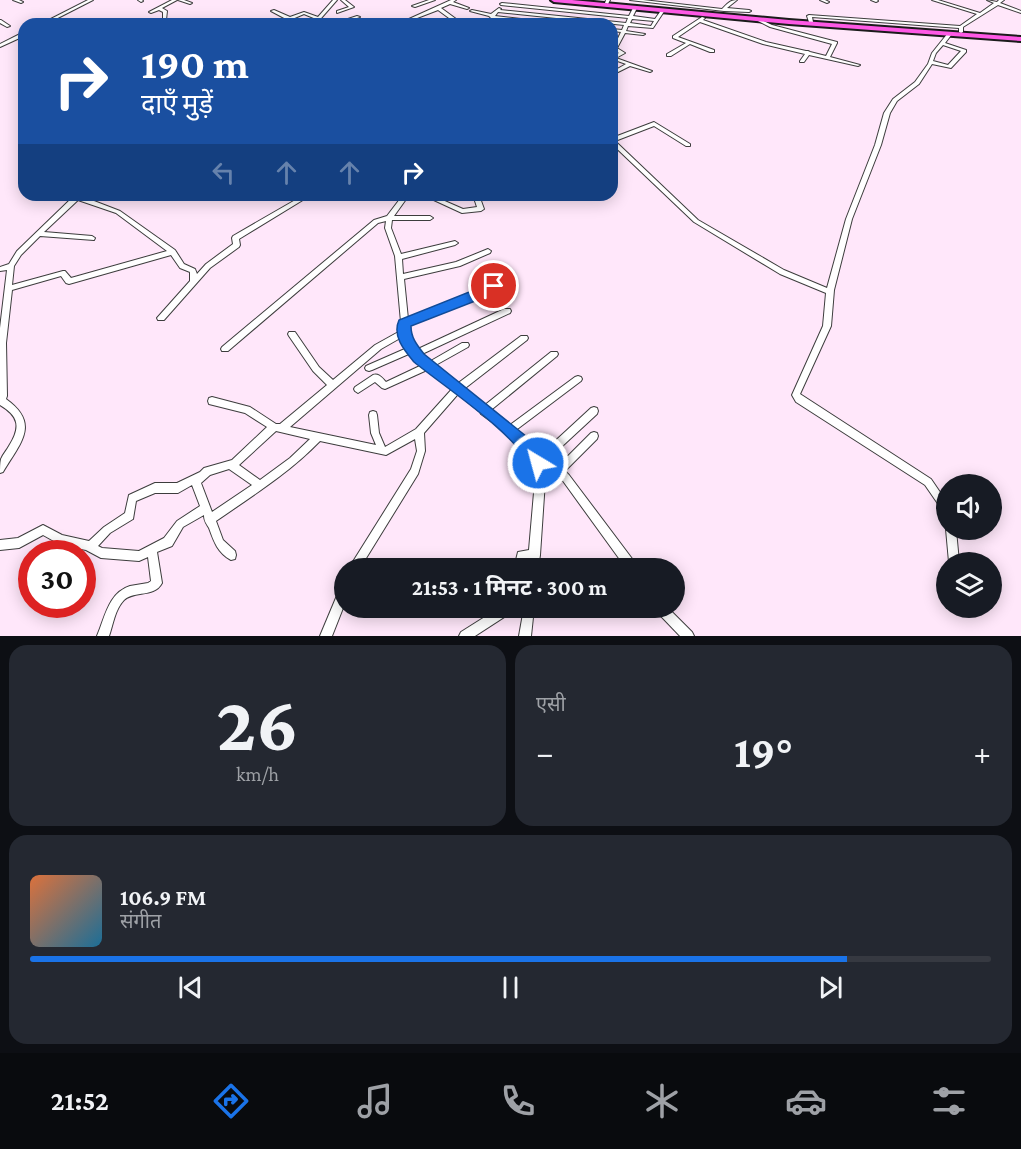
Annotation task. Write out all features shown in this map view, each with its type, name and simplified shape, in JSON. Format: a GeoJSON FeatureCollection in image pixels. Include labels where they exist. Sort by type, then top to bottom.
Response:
{"type":"FeatureCollection","features":[{"type":"Feature","properties":{"kind":"main road"},"geometry":{"type":"LineString","coordinates":[[554,0],[646,3],[810,19],[961,30],[1021,38]]}},
{"type":"Feature","properties":{"kind":"main road"},"geometry":{"type":"LineString","coordinates":[[578,1],[663,10],[703,17],[1021,38]]}},
{"type":"Feature","properties":{"kind":"street"},"geometry":{"type":"LineString","coordinates":[[15,0],[21,2]]}},
{"type":"Feature","properties":{"kind":"street"},"geometry":{"type":"LineString","coordinates":[[55,18],[91,0]]}},
{"type":"Feature","properties":{"kind":"street"},"geometry":{"type":"LineString","coordinates":[[151,12],[175,0]]}},
{"type":"Feature","properties":{"kind":"street"},"geometry":{"type":"LineString","coordinates":[[180,0],[190,3]]}},
{"type":"Feature","properties":{"kind":"street"},"geometry":{"type":"LineString","coordinates":[[324,0],[333,2],[344,10]]}},
{"type":"Feature","properties":{"kind":"street"},"geometry":{"type":"LineString","coordinates":[[338,12],[352,7],[343,0]]}},
{"type":"Feature","properties":{"kind":"street"},"geometry":{"type":"LineString","coordinates":[[414,6],[433,0]]}},
{"type":"Feature","properties":{"kind":"street"},"geometry":{"type":"LineString","coordinates":[[511,18],[524,0]]}},
{"type":"Feature","properties":{"kind":"street"},"geometry":{"type":"LineString","coordinates":[[531,18],[544,0]]}},
{"type":"Feature","properties":{"kind":"street"},"geometry":{"type":"LineString","coordinates":[[632,0],[646,3]]}},
{"type":"Feature","properties":{"kind":"street"},"geometry":{"type":"LineString","coordinates":[[724,11],[735,0]]}},
{"type":"Feature","properties":{"kind":"street"},"geometry":{"type":"LineString","coordinates":[[934,0],[980,14]]}},
{"type":"Feature","properties":{"kind":"street"},"geometry":{"type":"LineString","coordinates":[[989,0],[1000,1],[1021,12]]}},
{"type":"Feature","properties":{"kind":"street"},"geometry":{"type":"LineString","coordinates":[[413,18],[452,1],[467,8]]}},
{"type":"Feature","properties":{"kind":"street"},"geometry":{"type":"LineString","coordinates":[[551,18],[562,1]]}},
{"type":"Feature","properties":{"kind":"street"},"geometry":{"type":"LineString","coordinates":[[570,18],[578,1]]}},
{"type":"Feature","properties":{"kind":"street"},"geometry":{"type":"LineString","coordinates":[[961,30],[1000,1]]}},
{"type":"Feature","properties":{"kind":"street"},"geometry":{"type":"LineString","coordinates":[[320,18],[333,2]]}},
{"type":"Feature","properties":{"kind":"street"},"geometry":{"type":"LineString","coordinates":[[492,18],[504,2],[520,6],[657,20]]}},
{"type":"Feature","properties":{"kind":"street"},"geometry":{"type":"LineString","coordinates":[[591,18],[598,4]]}},
{"type":"Feature","properties":{"kind":"street"},"geometry":{"type":"LineString","coordinates":[[610,18],[617,6]]}},
{"type":"Feature","properties":{"kind":"street"},"geometry":{"type":"LineString","coordinates":[[158,8],[165,11],[165,18]]}},
{"type":"Feature","properties":{"kind":"street"},"geometry":{"type":"LineString","coordinates":[[438,8],[451,18]]}},
{"type":"Feature","properties":{"kind":"street"},"geometry":{"type":"LineString","coordinates":[[618,44],[635,8]]}},
{"type":"Feature","properties":{"kind":"street"},"geometry":{"type":"LineString","coordinates":[[618,24],[652,27],[663,10]]}},
{"type":"Feature","properties":{"kind":"street"},"geometry":{"type":"LineString","coordinates":[[273,11],[288,18]]}},
{"type":"Feature","properties":{"kind":"street"},"geometry":{"type":"LineString","coordinates":[[472,11],[493,15]]}},
{"type":"Feature","properties":{"kind":"street"},"geometry":{"type":"LineString","coordinates":[[497,11],[541,18]]}},
{"type":"Feature","properties":{"kind":"street"},"geometry":{"type":"LineString","coordinates":[[724,11],[749,11]]}},
{"type":"Feature","properties":{"kind":"street"},"geometry":{"type":"LineString","coordinates":[[292,18],[304,13],[316,18]]}},
{"type":"Feature","properties":{"kind":"street"},"geometry":{"type":"LineString","coordinates":[[712,51],[675,37],[703,17],[760,41],[858,65]]}},
{"type":"Feature","properties":{"kind":"street"},"geometry":{"type":"LineString","coordinates":[[756,19],[771,26],[835,43],[828,56]]}},
{"type":"Feature","properties":{"kind":"street"},"geometry":{"type":"LineString","coordinates":[[0,21],[8,26]]}},
{"type":"Feature","properties":{"kind":"street"},"geometry":{"type":"LineString","coordinates":[[618,31],[644,34]]}},
{"type":"Feature","properties":{"kind":"street"},"geometry":{"type":"LineString","coordinates":[[936,494],[928,482],[797,397],[808,364],[827,326],[830,292],[849,219],[878,145],[886,113],[895,100],[917,83],[950,34]]}},
{"type":"Feature","properties":{"kind":"street"},"geometry":{"type":"LineString","coordinates":[[0,46],[18,37]]}},
{"type":"Feature","properties":{"kind":"street"},"geometry":{"type":"LineString","coordinates":[[752,48],[760,41]]}},
{"type":"Feature","properties":{"kind":"street"},"geometry":{"type":"LineString","coordinates":[[669,55],[689,43]]}},
{"type":"Feature","properties":{"kind":"street"},"geometry":{"type":"LineString","coordinates":[[930,62],[949,67],[964,51],[942,44]]}},
{"type":"Feature","properties":{"kind":"street"},"geometry":{"type":"LineString","coordinates":[[802,61],[808,52]]}},
{"type":"Feature","properties":{"kind":"street"},"geometry":{"type":"LineString","coordinates":[[618,60],[650,71]]}},
{"type":"Feature","properties":{"kind":"street"},"geometry":{"type":"LineString","coordinates":[[618,71],[630,64]]}},
{"type":"Feature","properties":{"kind":"street"},"geometry":{"type":"LineString","coordinates":[[618,139],[654,124],[688,145]]}},
{"type":"Feature","properties":{"kind":"street"},"geometry":{"type":"LineString","coordinates":[[618,147],[696,221],[782,272],[830,292]]}},
{"type":"Feature","properties":{"kind":"street"},"geometry":{"type":"LineString","coordinates":[[0,269],[11,266],[73,201]]}},
{"type":"Feature","properties":{"kind":"street"},"geometry":{"type":"LineString","coordinates":[[90,201],[118,212],[173,252],[182,266],[193,271],[194,281]]}},
{"type":"Feature","properties":{"kind":"street"},"geometry":{"type":"LineString","coordinates":[[161,318],[215,260],[237,245],[234,239],[298,201]]}},
{"type":"Feature","properties":{"kind":"street"},"geometry":{"type":"LineString","coordinates":[[402,201],[389,218],[388,228],[399,257],[404,328],[414,352],[428,366],[532,450],[538,464],[535,558]]}},
{"type":"Feature","properties":{"kind":"street"},"geometry":{"type":"LineString","coordinates":[[441,201],[465,211],[481,209],[478,201]]}},
{"type":"Feature","properties":{"kind":"street"},"geometry":{"type":"LineString","coordinates":[[225,349],[375,222],[389,218],[430,218]]}},
{"type":"Feature","properties":{"kind":"street"},"geometry":{"type":"LineString","coordinates":[[39,234],[92,237]]}},
{"type":"Feature","properties":{"kind":"street"},"geometry":{"type":"LineString","coordinates":[[399,257],[455,243]]}},
{"type":"Feature","properties":{"kind":"street"},"geometry":{"type":"LineString","coordinates":[[402,277],[458,264],[488,251]]}},
{"type":"Feature","properties":{"kind":"street"},"geometry":{"type":"LineString","coordinates":[[10,288],[63,273],[69,281],[173,252]]}},
{"type":"Feature","properties":{"kind":"street"},"geometry":{"type":"LineString","coordinates":[[0,469],[14,448],[22,428],[21,419],[13,408],[0,401],[11,266]]}},
{"type":"Feature","properties":{"kind":"street"},"geometry":{"type":"LineString","coordinates":[[96,541],[108,530],[129,517],[132,498],[155,488],[178,488],[200,476],[231,465],[404,328],[493,289],[488,276]]}},
{"type":"Feature","properties":{"kind":"street"},"geometry":{"type":"LineString","coordinates":[[369,368],[414,352],[507,311]]}},
{"type":"Feature","properties":{"kind":"street"},"geometry":{"type":"LineString","coordinates":[[292,334],[316,369],[333,386]]}},
{"type":"Feature","properties":{"kind":"street"},"geometry":{"type":"LineString","coordinates":[[212,400],[247,410],[278,428],[383,451],[419,432],[456,390],[524,338]]}},
{"type":"Feature","properties":{"kind":"street"},"geometry":{"type":"LineString","coordinates":[[358,389],[376,376],[385,386],[428,366],[465,345]]}},
{"type":"Feature","properties":{"kind":"street"},"geometry":{"type":"LineString","coordinates":[[484,411],[554,354]]}},
{"type":"Feature","properties":{"kind":"street"},"geometry":{"type":"LineString","coordinates":[[510,430],[578,379]]}},
{"type":"Feature","properties":{"kind":"street"},"geometry":{"type":"LineString","coordinates":[[538,464],[594,411]]}},
{"type":"Feature","properties":{"kind":"street"},"geometry":{"type":"LineString","coordinates":[[373,415],[375,433],[383,451]]}},
{"type":"Feature","properties":{"kind":"street"},"geometry":{"type":"LineString","coordinates":[[360,558],[415,471],[421,452],[419,432]]}},
{"type":"Feature","properties":{"kind":"street"},"geometry":{"type":"LineString","coordinates":[[558,472],[594,436]]}},
{"type":"Feature","properties":{"kind":"street"},"geometry":{"type":"LineString","coordinates":[[209,520],[258,484],[296,460],[318,437]]}},
{"type":"Feature","properties":{"kind":"street"},"geometry":{"type":"LineString","coordinates":[[538,464],[558,472],[570,483],[625,558]]}},
{"type":"Feature","properties":{"kind":"street"},"geometry":{"type":"LineString","coordinates":[[231,465],[258,484]]}},
{"type":"Feature","properties":{"kind":"street"},"geometry":{"type":"LineString","coordinates":[[200,476],[196,482],[209,520],[219,543],[231,555]]}},
{"type":"Feature","properties":{"kind":"street"},"geometry":{"type":"LineString","coordinates":[[96,550],[101,554],[120,557],[139,556],[170,540],[182,523],[205,509]]}},
{"type":"Feature","properties":{"kind":"street"},"geometry":{"type":"LineString","coordinates":[[26,540],[43,531],[61,540]]}},
{"type":"Feature","properties":{"kind":"street"},"geometry":{"type":"LineString","coordinates":[[0,545],[18,544]]}},
{"type":"Feature","properties":{"kind":"street"},"geometry":{"type":"LineString","coordinates":[[103,636],[119,598],[126,593],[152,587],[157,583],[152,551]]}},
{"type":"Feature","properties":{"kind":"street"},"geometry":{"type":"LineString","coordinates":[[522,558],[522,556],[535,555]]}},
{"type":"Feature","properties":{"kind":"street"},"geometry":{"type":"LineString","coordinates":[[326,636],[334,617]]}},
{"type":"Feature","properties":{"kind":"street"},"geometry":{"type":"LineString","coordinates":[[465,636],[493,618]]}},
{"type":"Feature","properties":{"kind":"street"},"geometry":{"type":"LineString","coordinates":[[525,636],[528,618]]}},
{"type":"Feature","properties":{"kind":"street"},"geometry":{"type":"LineString","coordinates":[[671,618],[688,636]]}},
{"type":"Feature","properties":{"kind":"route"},"geometry":{"type":"LineString","coordinates":[[494,286],[492,290],[404,324],[404,332],[407,343],[419,358],[446,382],[510,430],[532,450],[538,463]]}}]}
